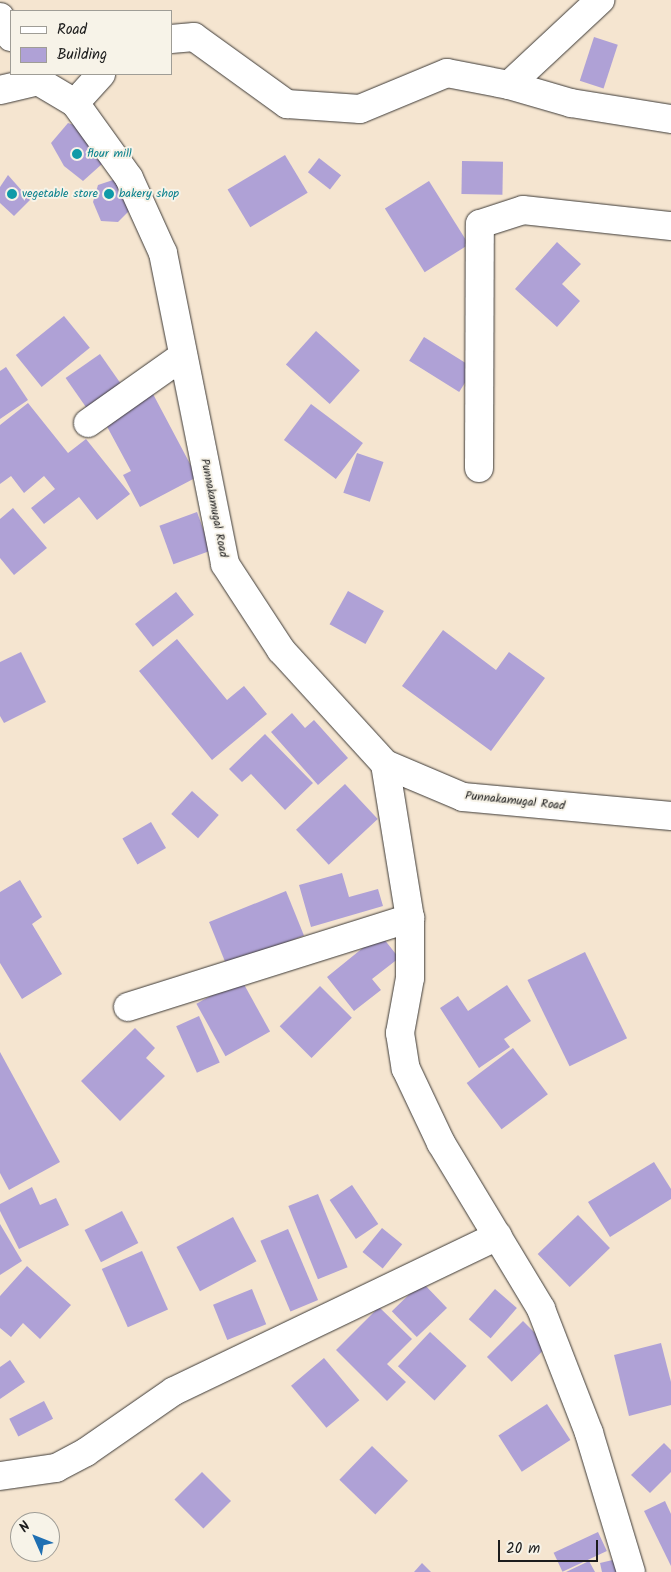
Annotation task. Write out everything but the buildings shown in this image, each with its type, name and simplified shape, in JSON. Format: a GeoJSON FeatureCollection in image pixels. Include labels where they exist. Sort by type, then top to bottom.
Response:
{"type":"FeatureCollection","features":[{"type":"Feature","properties":{"kind":"street"},"geometry":{"type":"LineString","coordinates":[[509,85],[600,0]]}},
{"type":"Feature","properties":{"kind":"street"},"geometry":{"type":"LineString","coordinates":[[0,17],[10,35]]}},
{"type":"Feature","properties":{"kind":"street"},"geometry":{"type":"LineString","coordinates":[[172,39],[194,37],[287,104],[360,109],[448,73],[509,85],[571,102],[671,120]]}},
{"type":"Feature","properties":{"kind":"street"},"geometry":{"type":"LineString","coordinates":[[75,103],[100,75]]}},
{"type":"Feature","properties":{"kind":"street","name":"Punnakamugal Road"},"geometry":{"type":"LineString","coordinates":[[0,90],[36,77],[75,103],[129,178],[163,253],[225,564],[282,650],[385,764],[462,797],[671,816]]}},
{"type":"Feature","properties":{"kind":"street"},"geometry":{"type":"LineString","coordinates":[[479,468],[480,224],[523,210],[671,226]]}},
{"type":"Feature","properties":{"kind":"street"},"geometry":{"type":"LineString","coordinates":[[88,423],[184,356]]}},
{"type":"Feature","properties":{"kind":"street"},"geometry":{"type":"LineString","coordinates":[[385,764],[410,918],[410,978],[400,1033],[406,1069],[440,1143],[542,1309],[589,1432],[631,1572]]}},
{"type":"Feature","properties":{"kind":"street"},"geometry":{"type":"LineString","coordinates":[[128,1007],[410,918]]}},
{"type":"Feature","properties":{"kind":"street"},"geometry":{"type":"LineString","coordinates":[[0,1476],[56,1468],[86,1452],[174,1391],[498,1236]]}},
{"type":"Feature","properties":{"kind":"place","name":"flour mill"},"geometry":{"type":"Point","coordinates":[77,154]}},
{"type":"Feature","properties":{"kind":"place","name":"vegetable store"},"geometry":{"type":"Point","coordinates":[12,194]}},
{"type":"Feature","properties":{"kind":"place","name":"bakery shop"},"geometry":{"type":"Point","coordinates":[109,194]}}]}
